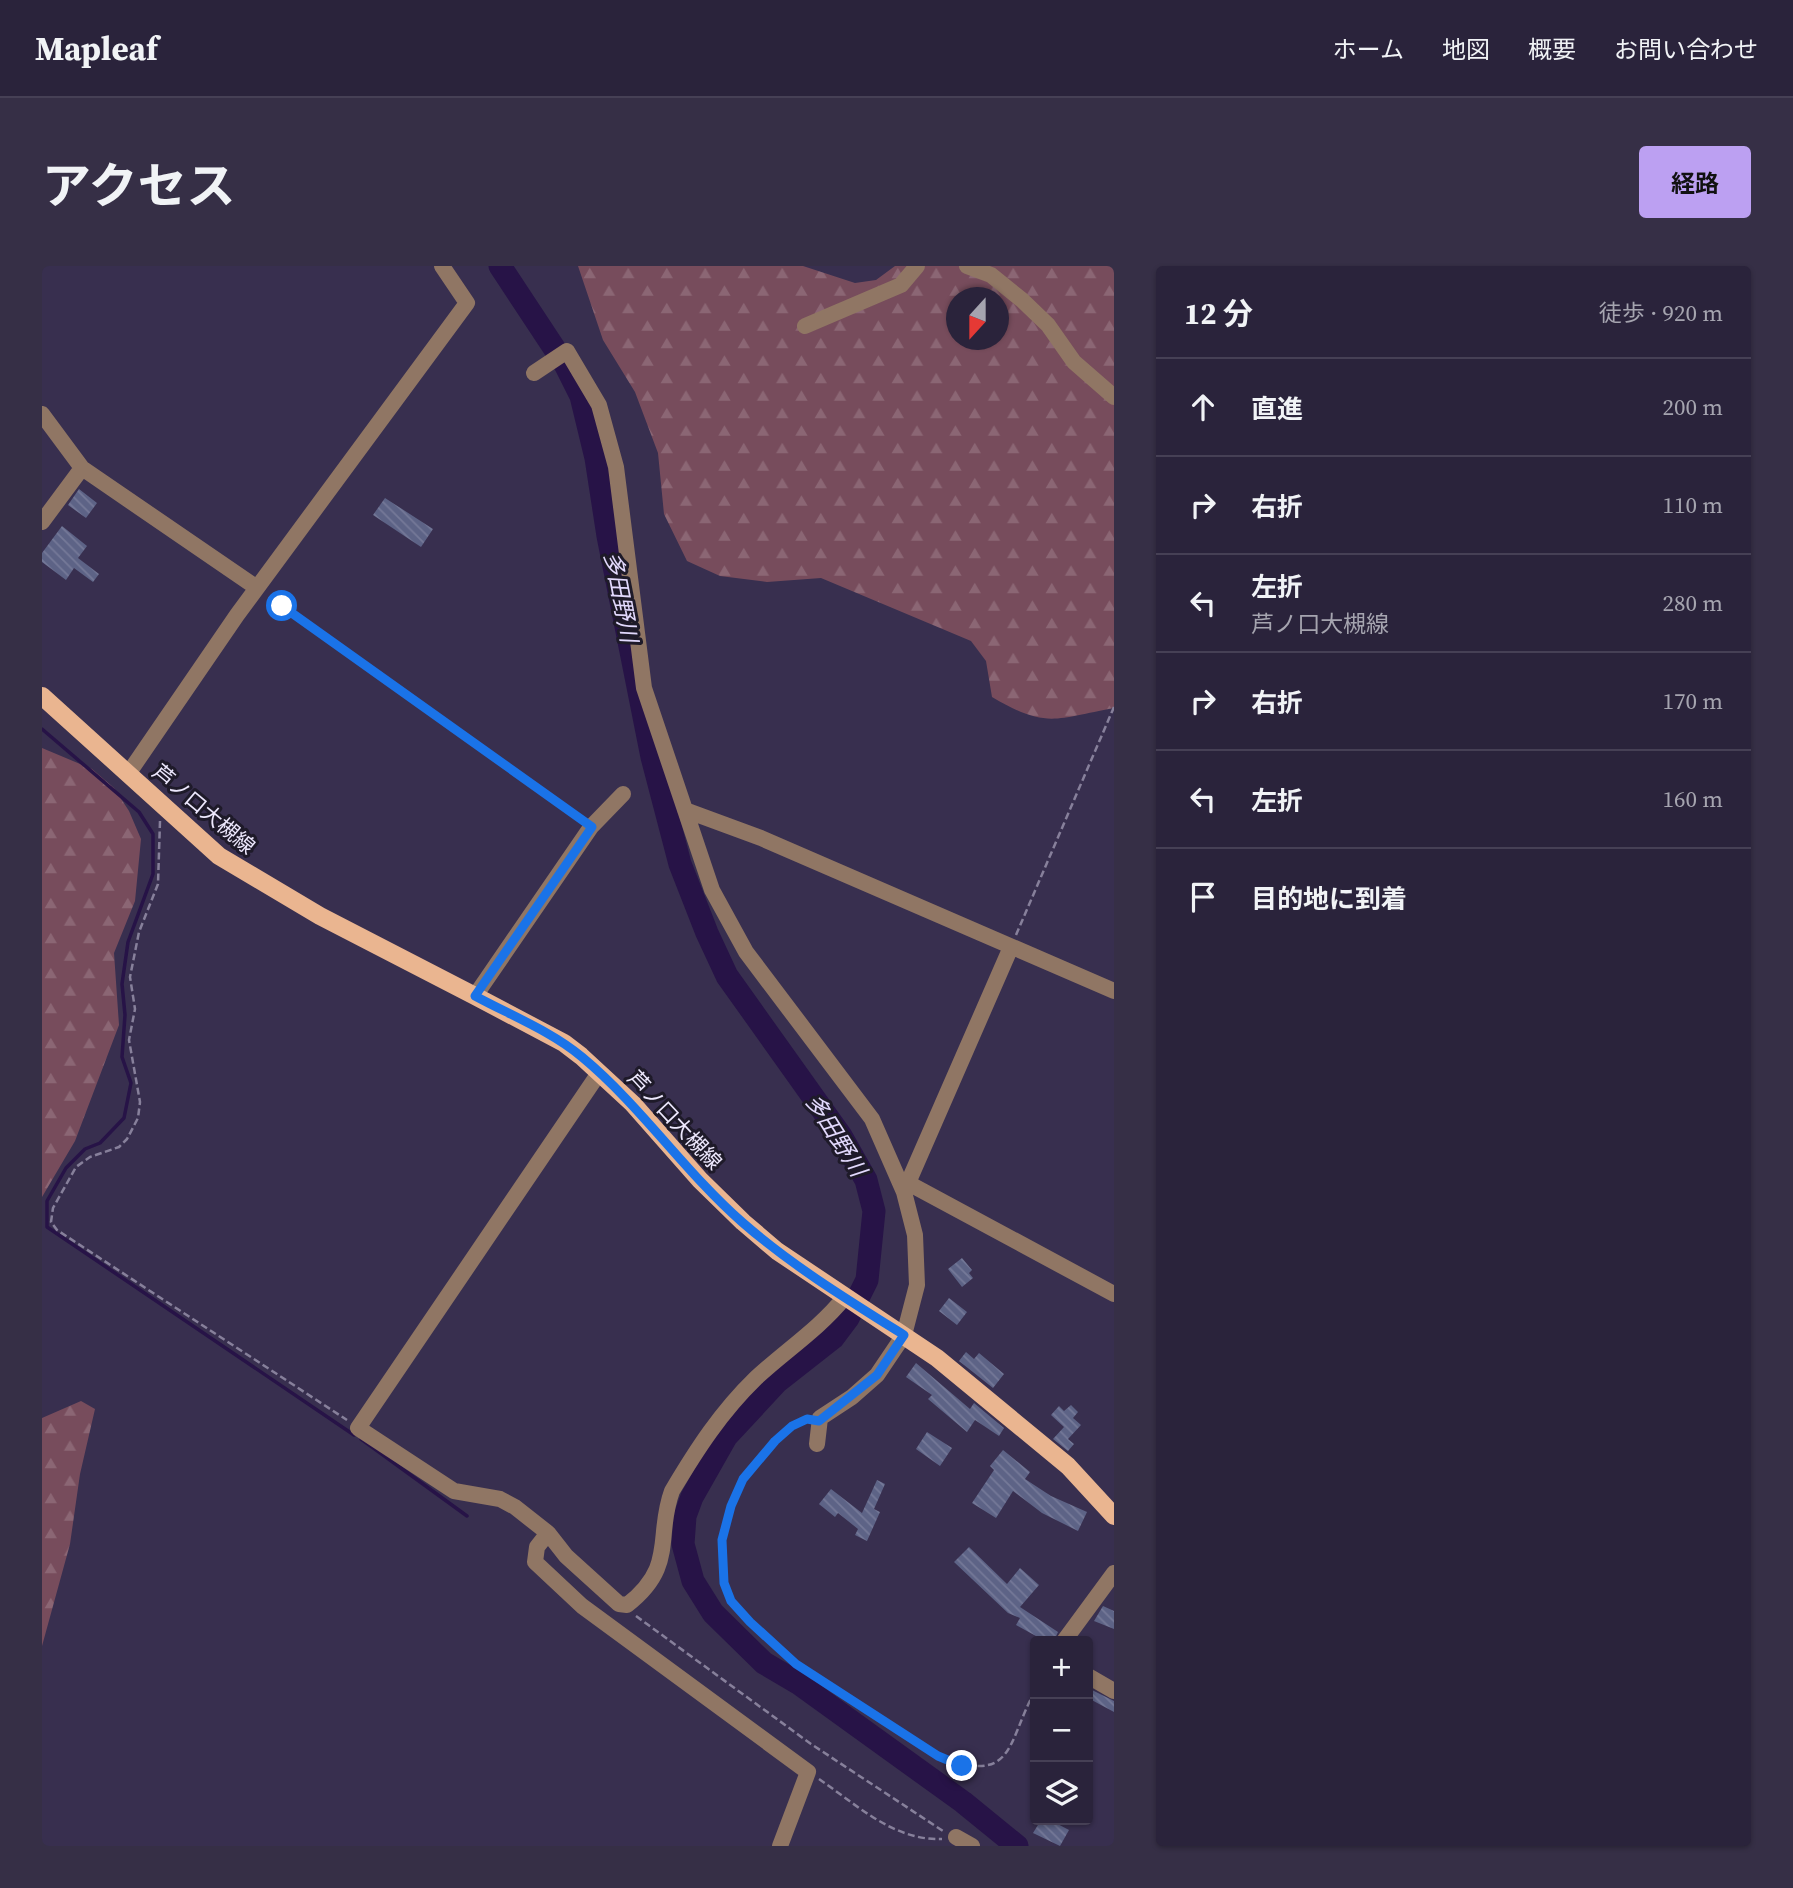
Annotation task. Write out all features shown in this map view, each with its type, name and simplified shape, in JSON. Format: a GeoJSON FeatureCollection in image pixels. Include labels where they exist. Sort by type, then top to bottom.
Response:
{"type":"FeatureCollection","features":[{"type":"Feature","properties":{"kind":"main road","name":"芦ノ口大槻線"},"geometry":{"type":"LineString","coordinates":[[42,695],[219,856],[256,880],[564,1044],[633,1104],[699,1180],[743,1222],[777,1251],[844,1298],[937,1358],[1069,1466],[1114,1516]]}},
{"type":"Feature","properties":{"kind":"street"},"geometry":{"type":"LineString","coordinates":[[128,774],[257,588],[467,303],[442,266]]}},
{"type":"Feature","properties":{"kind":"street"},"geometry":{"type":"LineString","coordinates":[[805,326],[901,285],[917,266]]}},
{"type":"Feature","properties":{"kind":"street"},"geometry":{"type":"LineString","coordinates":[[967,266],[991,275],[1022,300],[1048,325],[1074,362],[1114,397]]}},
{"type":"Feature","properties":{"kind":"street"},"geometry":{"type":"LineString","coordinates":[[534,373],[567,351],[599,405],[616,467],[644,688],[712,890],[740,942],[872,1119],[906,1187],[918,1263],[914,1306],[904,1335],[877,1375],[819,1421],[817,1444]]}},
{"type":"Feature","properties":{"kind":"street"},"geometry":{"type":"LineString","coordinates":[[42,414],[82,467],[257,588]]}},
{"type":"Feature","properties":{"kind":"street"},"geometry":{"type":"LineString","coordinates":[[42,522],[82,467]]}},
{"type":"Feature","properties":{"kind":"street"},"geometry":{"type":"LineString","coordinates":[[475,996],[592,827],[623,794]]}},
{"type":"Feature","properties":{"kind":"street"},"geometry":{"type":"LineString","coordinates":[[685,810],[761,838],[1114,990]]}},
{"type":"Feature","properties":{"kind":"street"},"geometry":{"type":"LineString","coordinates":[[906,1187],[1011,947]]}},
{"type":"Feature","properties":{"kind":"street"},"geometry":{"type":"LineString","coordinates":[[599,1073],[358,1428],[442,1485],[465,1494],[500,1499],[548,1533],[566,1556],[619,1604],[627,1605],[662,1562],[668,1503],[672,1491],[718,1418],[844,1298]]}},
{"type":"Feature","properties":{"kind":"street"},"geometry":{"type":"LineString","coordinates":[[906,1187],[1114,1294]]}},
{"type":"Feature","properties":{"kind":"street"},"geometry":{"type":"LineString","coordinates":[[548,1533],[537,1547],[535,1562],[582,1606],[808,1772],[780,1846]]}},
{"type":"Feature","properties":{"kind":"street"},"geometry":{"type":"LineString","coordinates":[[1068,1636],[1114,1573]]}},
{"type":"Feature","properties":{"kind":"street"},"geometry":{"type":"LineString","coordinates":[[1093,1679],[1114,1691]]}},
{"type":"Feature","properties":{"kind":"street"},"geometry":{"type":"LineString","coordinates":[[956,1837],[972,1846]]}},
{"type":"Feature","properties":{"kind":"path"},"geometry":{"type":"LineString","coordinates":[[257,588],[592,827]]}},
{"type":"Feature","properties":{"kind":"path"},"geometry":{"type":"LineString","coordinates":[[1011,947],[1114,707]]}},
{"type":"Feature","properties":{"kind":"path"},"geometry":{"type":"LineString","coordinates":[[165,807],[159,828],[161,847],[158,884],[139,932],[130,977],[135,1009],[129,1040],[140,1102],[138,1118],[127,1139],[119,1147],[90,1157],[76,1167],[53,1208],[51,1222],[57,1230],[358,1428]]}},
{"type":"Feature","properties":{"kind":"path"},"geometry":{"type":"LineString","coordinates":[[819,1421],[807,1419],[792,1426],[775,1441],[743,1479],[731,1506],[722,1540],[724,1583],[731,1601],[796,1664],[938,1756],[962,1766],[979,1768],[1001,1759],[1014,1741],[1031,1699]]}},
{"type":"Feature","properties":{"kind":"path"},"geometry":{"type":"LineString","coordinates":[[619,1604],[811,1744],[956,1837]]}},
{"type":"Feature","properties":{"kind":"path"},"geometry":{"type":"LineString","coordinates":[[808,1772],[897,1832],[924,1839],[956,1837]]}},
{"type":"Feature","properties":{"kind":"green space"},"geometry":{"type":"Polygon","coordinates":[[[578,266],[803,266],[855,283],[876,280],[895,266],[1114,266],[1114,708],[1051,719],[1026,714],[992,697],[986,661],[971,641],[821,578],[767,582],[720,576],[687,561],[664,514],[658,453],[635,392],[603,340],[578,266]]]}},
{"type":"Feature","properties":{"kind":"green space"},"geometry":{"type":"Polygon","coordinates":[[[42,748],[92,769],[114,788],[129,811],[141,839],[135,901],[114,953],[119,1025],[75,1141],[42,1197],[42,748]]]}},
{"type":"Feature","properties":{"kind":"green space"},"geometry":{"type":"Polygon","coordinates":[[[81,1401],[95,1409],[80,1474],[70,1544],[42,1646],[42,1418],[81,1401]]]}},
{"type":"Feature","properties":{"kind":"building"},"geometry":{"type":"Polygon","coordinates":[[[79,489],[97,503],[86,518],[68,505],[79,489]]]}},
{"type":"Feature","properties":{"kind":"building"},"geometry":{"type":"Polygon","coordinates":[[[385,498],[433,529],[421,547],[373,515],[385,498]]]}},
{"type":"Feature","properties":{"kind":"building"},"geometry":{"type":"Polygon","coordinates":[[[62,526],[87,546],[78,558],[99,574],[93,582],[74,568],[66,580],[42,562],[42,553],[62,526]]]}},
{"type":"Feature","properties":{"kind":"building"},"geometry":{"type":"Polygon","coordinates":[[[962,1258],[972,1270],[969,1273],[973,1278],[962,1287],[948,1269],[962,1258]]]}},
{"type":"Feature","properties":{"kind":"building"},"geometry":{"type":"Polygon","coordinates":[[[949,1298],[967,1312],[957,1325],[939,1311],[949,1298]]]}},
{"type":"Feature","properties":{"kind":"building"},"geometry":{"type":"Polygon","coordinates":[[[966,1352],[974,1359],[979,1353],[1004,1374],[993,1388],[959,1361],[966,1352]]]}},
{"type":"Feature","properties":{"kind":"building"},"geometry":{"type":"Polygon","coordinates":[[[916,1363],[970,1409],[974,1403],[1004,1428],[999,1436],[975,1420],[967,1432],[928,1399],[932,1395],[906,1377],[916,1363]]]}},
{"type":"Feature","properties":{"kind":"building"},"geometry":{"type":"Polygon","coordinates":[[[1071,1405],[1078,1412],[1073,1418],[1081,1425],[1068,1439],[1074,1444],[1068,1451],[1053,1439],[1064,1427],[1051,1415],[1059,1406],[1064,1411],[1071,1405]]]}},
{"type":"Feature","properties":{"kind":"building"},"geometry":{"type":"Polygon","coordinates":[[[927,1432],[952,1448],[940,1466],[916,1449],[927,1432]]]}},
{"type":"Feature","properties":{"kind":"building"},"geometry":{"type":"Polygon","coordinates":[[[1003,1450],[1030,1472],[1025,1479],[1051,1496],[1087,1512],[1078,1531],[1042,1513],[1013,1491],[996,1518],[972,1503],[994,1470],[990,1466],[1003,1450]]]}},
{"type":"Feature","properties":{"kind":"building"},"geometry":{"type":"Polygon","coordinates":[[[877,1480],[885,1484],[874,1509],[880,1512],[867,1541],[855,1535],[858,1529],[838,1513],[835,1517],[819,1504],[831,1489],[862,1513],[877,1480]]]}},
{"type":"Feature","properties":{"kind":"building"},"geometry":{"type":"Polygon","coordinates":[[[969,1547],[1007,1584],[1020,1568],[1039,1585],[1020,1607],[1058,1632],[1056,1636],[1036,1636],[1016,1625],[1020,1618],[1008,1613],[954,1562],[969,1547]]]}},
{"type":"Feature","properties":{"kind":"building"},"geometry":{"type":"Polygon","coordinates":[[[1103,1606],[1114,1611],[1114,1629],[1094,1621],[1103,1606]]]}},
{"type":"Feature","properties":{"kind":"building"},"geometry":{"type":"Polygon","coordinates":[[[1093,1690],[1114,1701],[1114,1712],[1093,1701],[1093,1690]]]}},
{"type":"Feature","properties":{"kind":"building"},"geometry":{"type":"Polygon","coordinates":[[[1038,1825],[1060,1825],[1069,1830],[1060,1846],[1033,1833],[1038,1825]]]}},
{"type":"Feature","properties":{"kind":"waterway","name":"多田野川"},"geometry":{"type":"LineString","coordinates":[[500,266],[566,366],[581,396],[596,458],[608,536],[652,757],[680,864],[707,933],[727,976],[841,1136],[866,1180],[874,1211],[867,1280],[848,1318],[833,1338],[777,1382],[726,1437],[692,1497],[685,1516],[683,1544],[693,1581],[713,1613],[764,1663],[798,1683],[963,1802],[1017,1846]]}},
{"type":"Feature","properties":{"kind":"waterway"},"geometry":{"type":"LineString","coordinates":[[42,729],[139,812],[153,834],[153,874],[128,942],[122,984],[125,1015],[122,1057],[131,1083],[124,1118],[100,1143],[85,1149],[66,1168],[47,1201],[47,1227],[354,1435]]}},
{"type":"Feature","properties":{"kind":"waterway"},"geometry":{"type":"LineString","coordinates":[[361,1439],[467,1516]]}},
{"type":"Feature","properties":{"kind":"route"},"geometry":{"type":"LineString","coordinates":[[282,606],[592,827],[475,996],[564,1044],[580,1056],[633,1104],[699,1180],[743,1222],[777,1251],[844,1298],[904,1335],[877,1375],[819,1421],[807,1419],[792,1426],[775,1441],[743,1479],[731,1506],[722,1540],[724,1583],[731,1601],[796,1664],[938,1756],[962,1766]]}}]}
